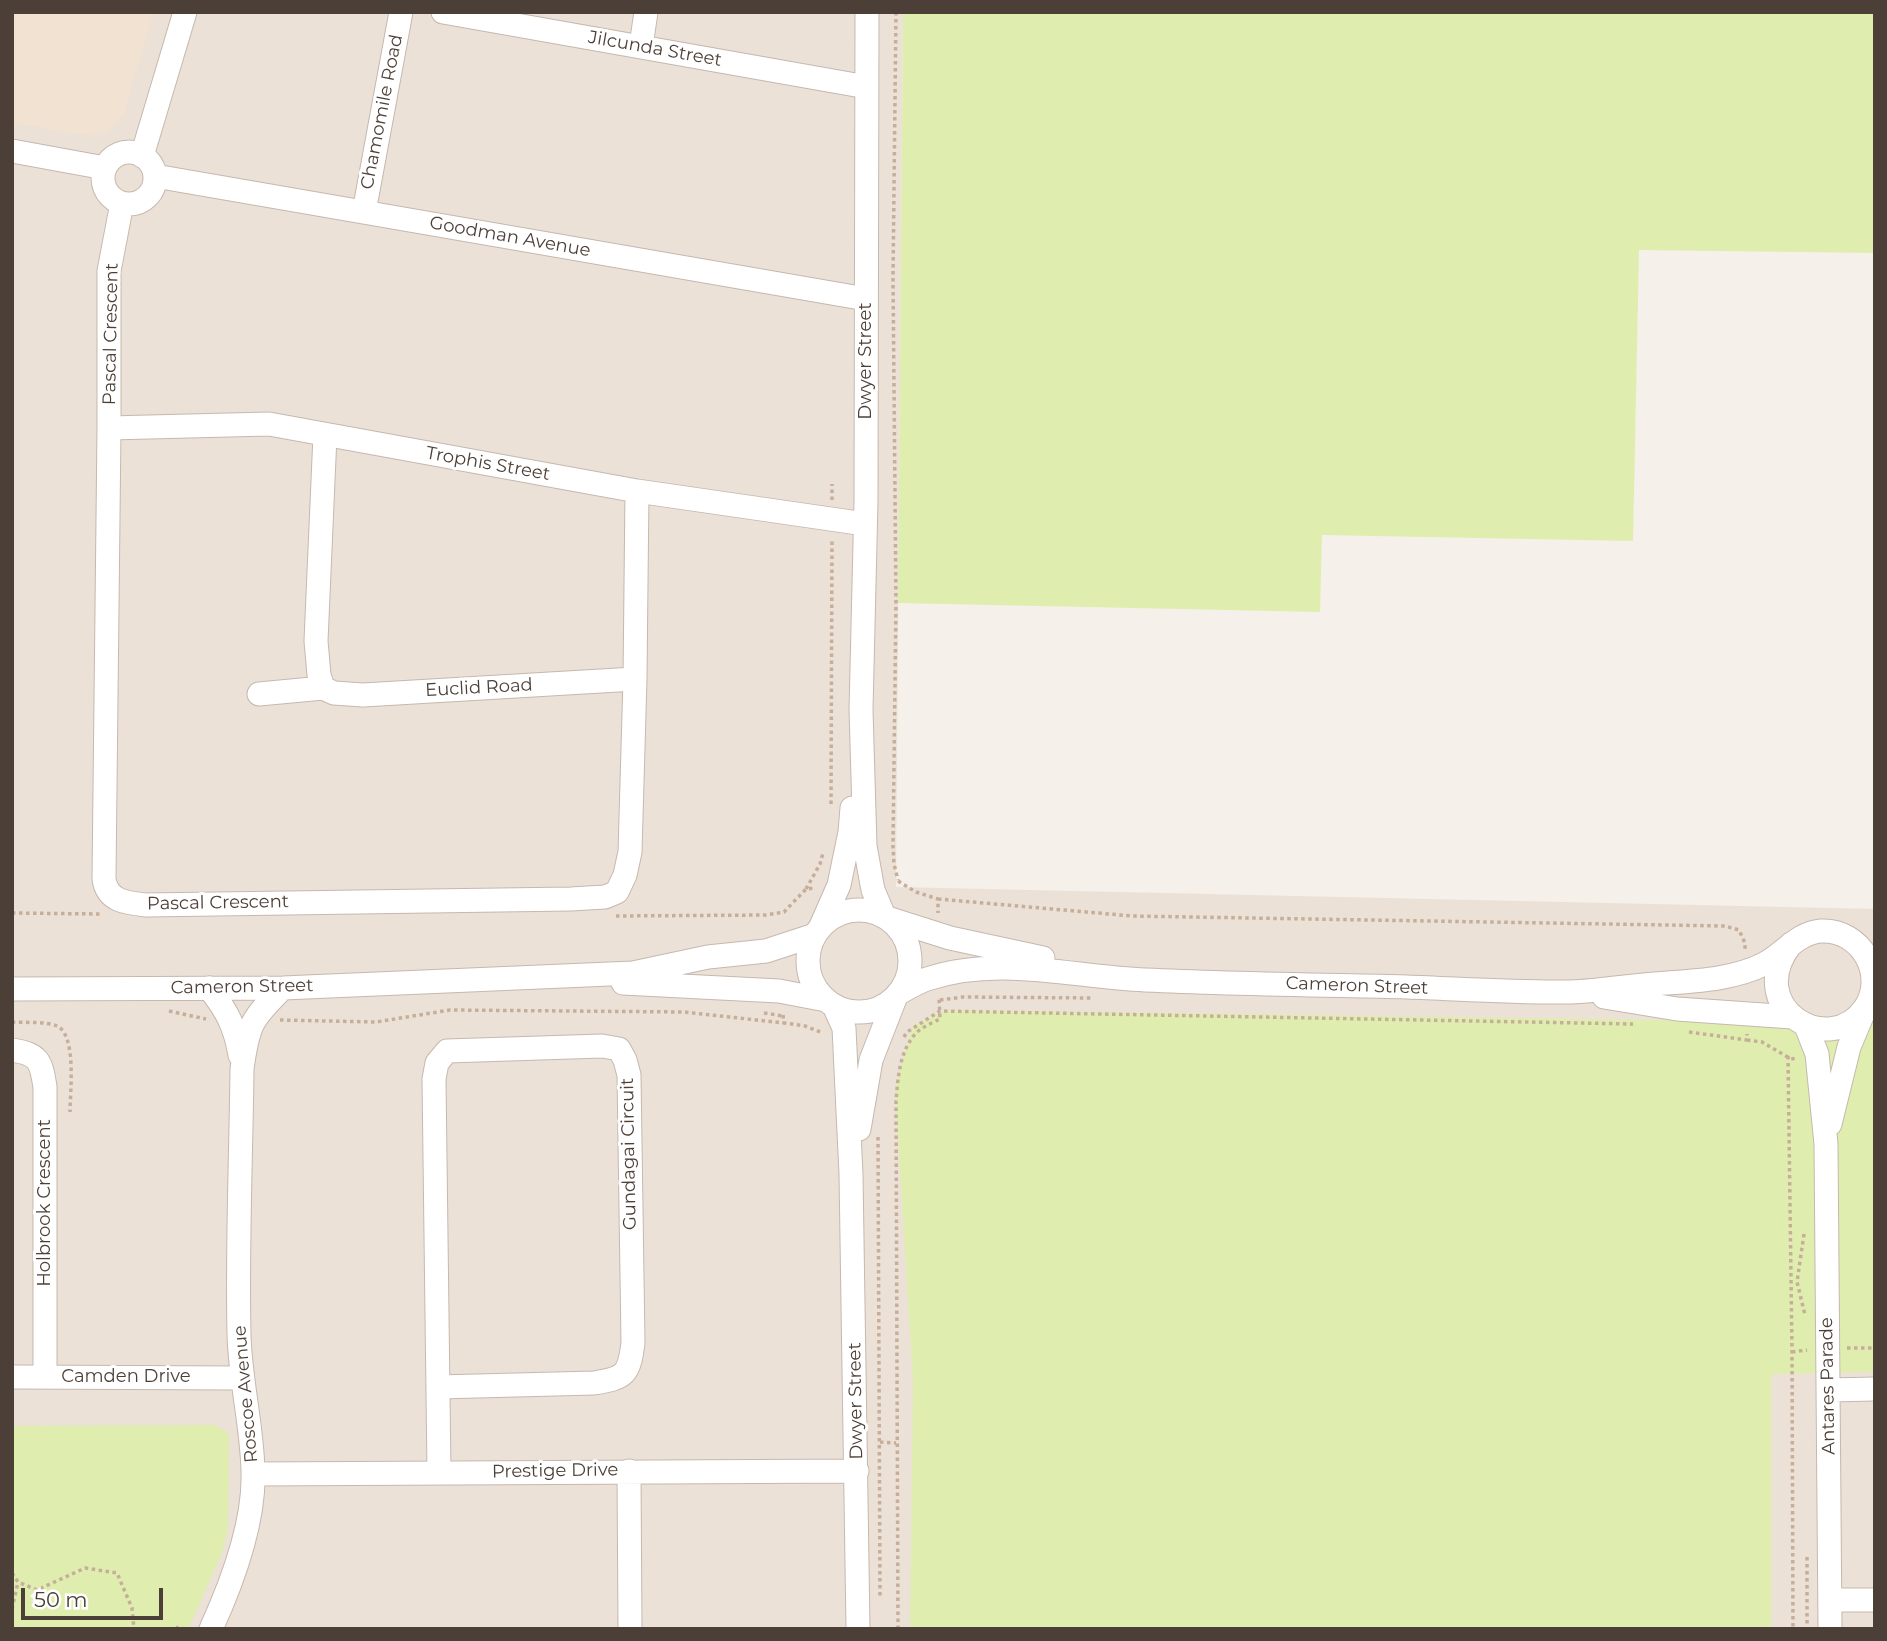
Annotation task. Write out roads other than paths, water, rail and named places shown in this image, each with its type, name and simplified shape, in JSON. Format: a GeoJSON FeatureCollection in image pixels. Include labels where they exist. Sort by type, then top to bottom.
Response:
{"type":"FeatureCollection","features":[{"type":"Feature","properties":{"kind":"street"},"geometry":{"type":"LineString","coordinates":[[142,156],[186,12]]}},
{"type":"Feature","properties":{"kind":"street","name":"Chamomile Road"},"geometry":{"type":"LineString","coordinates":[[364,212],[401,12]]}},
{"type":"Feature","properties":{"kind":"street","name":"Jilcunda Street"},"geometry":{"type":"LineString","coordinates":[[443,12],[867,87]]}},
{"type":"Feature","properties":{"kind":"street"},"geometry":{"type":"LineString","coordinates":[[641,46],[646,12]]}},
{"type":"Feature","properties":{"kind":"street","name":"Dwyer Street"},"geometry":{"type":"LineString","coordinates":[[867,12],[865,524],[861,710],[865,846],[873,890],[886,917]]}},
{"type":"Feature","properties":{"kind":"street"},"geometry":{"type":"LineString","coordinates":[[12,151],[105,168]]}},
{"type":"Feature","properties":{"kind":"street"},"geometry":{"type":"LineString","coordinates":[[134,153],[142,156],[153,168],[154,184],[146,198],[138,202],[122,203],[108,193],[104,185],[105,168],[117,155],[134,153]]}},
{"type":"Feature","properties":{"kind":"street","name":"Goodman Avenue"},"geometry":{"type":"LineString","coordinates":[[155,176],[866,299]]}},
{"type":"Feature","properties":{"kind":"street","name":"Pascal Crescent"},"geometry":{"type":"LineString","coordinates":[[122,203],[108,271],[104,879],[108,893],[114,898],[127,903],[146,905],[571,899],[605,897],[617,892],[625,875],[630,852],[637,491]]}},
{"type":"Feature","properties":{"kind":"street","name":"Trophis Street"},"geometry":{"type":"LineString","coordinates":[[109,428],[269,424],[637,491],[865,524]]}},
{"type":"Feature","properties":{"kind":"street"},"geometry":{"type":"LineString","coordinates":[[323,688],[316,641],[325,435]]}},
{"type":"Feature","properties":{"kind":"street","name":"Euclid Road"},"geometry":{"type":"LineString","coordinates":[[259,694],[323,688],[334,693],[363,695],[635,679]]}},
{"type":"Feature","properties":{"kind":"street","name":"Dwyer Street"},"geometry":{"type":"LineString","coordinates":[[818,931],[839,885],[850,832],[861,710]]}},
{"type":"Feature","properties":{"kind":"street"},"geometry":{"type":"LineString","coordinates":[[850,910],[868,911],[886,917],[898,928],[910,953],[908,974],[898,994],[886,1005],[860,1012],[830,1003],[816,989],[807,962],[809,948],[818,931],[834,916],[850,910]]}},
{"type":"Feature","properties":{"kind":"street","name":"Cameron Street"},"geometry":{"type":"LineString","coordinates":[[886,917],[974,943],[1142,980]]}},
{"type":"Feature","properties":{"kind":"street","name":"Cameron Street"},"geometry":{"type":"LineString","coordinates":[[12,989],[283,988],[633,973],[708,957],[766,951],[818,931]]}},
{"type":"Feature","properties":{"kind":"street"},"geometry":{"type":"LineString","coordinates":[[1821,931],[1837,933],[1851,939],[1863,950],[1871,963],[1874,979],[1865,1009],[1853,1020],[1838,1027],[1822,1029],[1799,1021],[1782,1004],[1776,980],[1781,957],[1791,944],[1805,935],[1821,931]]}},
{"type":"Feature","properties":{"kind":"street","name":"Cameron Street"},"geometry":{"type":"LineString","coordinates":[[1573,992],[1730,975],[1764,964],[1791,944]]}},
{"type":"Feature","properties":{"kind":"street","name":"Cameron Street"},"geometry":{"type":"LineString","coordinates":[[898,994],[926,979],[976,969],[1016,968],[1142,980],[1573,992],[1677,1009],[1799,1021]]}},
{"type":"Feature","properties":{"kind":"street","name":"Cameron Street"},"geometry":{"type":"LineString","coordinates":[[472,978],[779,991],[830,1003]]}},
{"type":"Feature","properties":{"kind":"street"},"geometry":{"type":"LineString","coordinates":[[209,988],[228,1013],[237,1038],[242,1069]]}},
{"type":"Feature","properties":{"kind":"street"},"geometry":{"type":"LineString","coordinates":[[242,1069],[247,1036],[257,1013],[283,988]]}},
{"type":"Feature","properties":{"kind":"street","name":"Dwyer Street"},"geometry":{"type":"LineString","coordinates":[[851,1174],[871,1060],[898,994]]}},
{"type":"Feature","properties":{"kind":"street","name":"Antares Parade"},"geometry":{"type":"LineString","coordinates":[[1826,1144],[1849,1047],[1869,1000]]}},
{"type":"Feature","properties":{"kind":"street","name":"Dwyer Street"},"geometry":{"type":"LineString","coordinates":[[830,1003],[844,1028],[851,1174],[858,1629]]}},
{"type":"Feature","properties":{"kind":"street","name":"Antares Parade"},"geometry":{"type":"LineString","coordinates":[[1799,1021],[1817,1054],[1826,1144],[1830,1629]]}},
{"type":"Feature","properties":{"kind":"street","name":"Gundagai Circuit"},"geometry":{"type":"LineString","coordinates":[[438,1387],[594,1383],[617,1379],[626,1370],[631,1360],[633,1343],[629,1074],[619,1049],[602,1046],[447,1051],[437,1063],[434,1079],[439,1472]]}},
{"type":"Feature","properties":{"kind":"street","name":"Holbrook Crescent"},"geometry":{"type":"LineString","coordinates":[[12,1050],[30,1053],[42,1065],[45,1087],[45,1376]]}},
{"type":"Feature","properties":{"kind":"street","name":"Roscoe Avenue"},"geometry":{"type":"LineString","coordinates":[[211,1629],[229,1590],[243,1545],[253,1474],[241,1378],[239,1332],[242,1069]]}},
{"type":"Feature","properties":{"kind":"street","name":"Camden Drive"},"geometry":{"type":"LineString","coordinates":[[12,1377],[241,1378]]}},
{"type":"Feature","properties":{"kind":"street"},"geometry":{"type":"LineString","coordinates":[[1829,1390],[1875,1389]]}},
{"type":"Feature","properties":{"kind":"street"},"geometry":{"type":"LineString","coordinates":[[629,1471],[630,1629]]}},
{"type":"Feature","properties":{"kind":"street","name":"Prestige Drive"},"geometry":{"type":"LineString","coordinates":[[253,1474],[857,1471]]}},
{"type":"Feature","properties":{"kind":"street"},"geometry":{"type":"LineString","coordinates":[[1830,1600],[1875,1600]]}}]}
